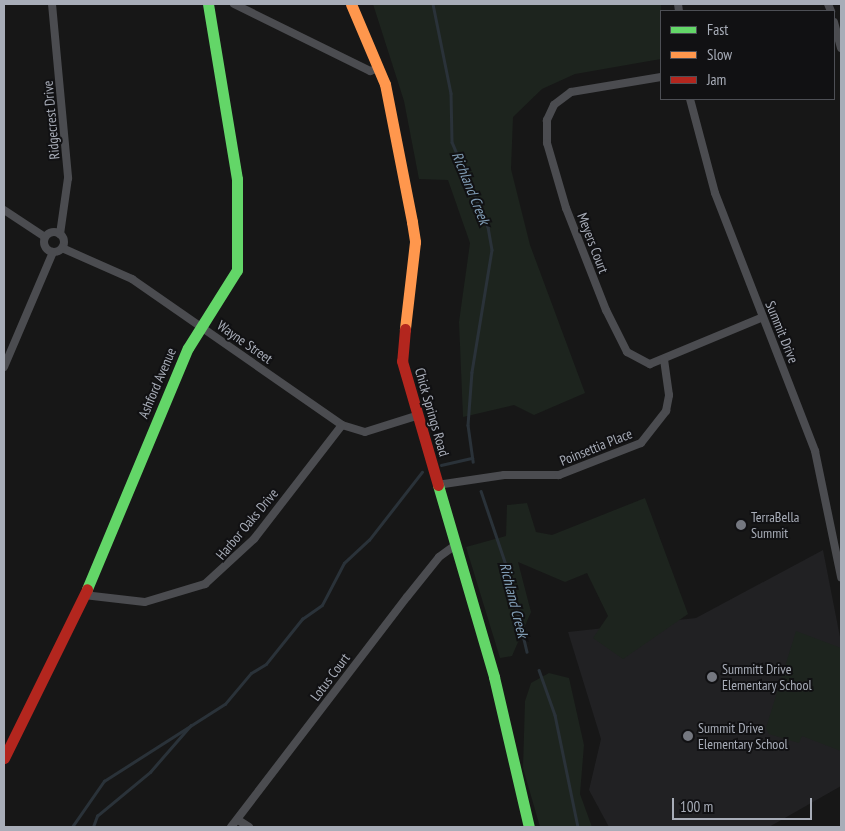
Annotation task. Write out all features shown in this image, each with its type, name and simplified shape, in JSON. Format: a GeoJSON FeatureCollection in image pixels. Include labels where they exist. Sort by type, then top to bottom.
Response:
{"type":"FeatureCollection","features":[{"type":"Feature","properties":{"kind":"street","name":"Ridgecrest Drive"},"geometry":{"type":"LineString","coordinates":[[52,4],[68,178],[60,234],[62,248]]}},
{"type":"Feature","properties":{"kind":"street","name":"Ashford Avenue"},"geometry":{"type":"LineString","coordinates":[[4,758],[84,595],[200,326],[233,280],[240,244],[232,143],[208,4]]}},
{"type":"Feature","properties":{"kind":"street"},"geometry":{"type":"LineString","coordinates":[[234,4],[370,70],[380,68]]}},
{"type":"Feature","properties":{"kind":"street","name":"Chick Springs Road"},"geometry":{"type":"LineString","coordinates":[[351,4],[380,68],[415,242],[402,342],[416,416],[453,547],[494,677],[529,827]]}},
{"type":"Feature","properties":{"kind":"street"},"geometry":{"type":"LineString","coordinates":[[835,26],[841,48]]}},
{"type":"Feature","properties":{"kind":"street","name":"Meyers Court"},"geometry":{"type":"LineString","coordinates":[[660,77],[571,92],[550,110],[546,131],[566,208],[620,342],[637,360],[650,364],[763,316]]}},
{"type":"Feature","properties":{"kind":"street","name":"Summit Drive"},"geometry":{"type":"LineString","coordinates":[[690,100],[715,193],[815,451],[841,577]]}},
{"type":"Feature","properties":{"kind":"street"},"geometry":{"type":"LineString","coordinates":[[4,210],[45,237],[60,234]]}},
{"type":"Feature","properties":{"kind":"street"},"geometry":{"type":"LineString","coordinates":[[45,237],[45,247],[54,252]]}},
{"type":"Feature","properties":{"kind":"street"},"geometry":{"type":"LineString","coordinates":[[4,367],[54,252],[62,248]]}},
{"type":"Feature","properties":{"kind":"street","name":"Wayne Street"},"geometry":{"type":"LineString","coordinates":[[62,248],[122,273],[342,425],[365,432],[416,416]]}},
{"type":"Feature","properties":{"kind":"street","name":"Poinsettia Place"},"geometry":{"type":"LineString","coordinates":[[437,486],[504,475],[559,475],[641,443],[666,411],[669,394],[664,359]]}},
{"type":"Feature","properties":{"kind":"street","name":"Harbor Oaks Drive"},"geometry":{"type":"LineString","coordinates":[[84,595],[145,602],[205,584],[239,556],[342,425]]}},
{"type":"Feature","properties":{"kind":"street","name":"Lotus Court"},"geometry":{"type":"LineString","coordinates":[[231,827],[407,597],[439,557],[453,547]]}},
{"type":"Feature","properties":{"kind":"street"},"geometry":{"type":"LineString","coordinates":[[238,820],[249,827]]}},
{"type":"Feature","properties":{"kind":"shaded area"},"geometry":{"type":"Polygon","coordinates":[[[373,4],[661,4],[660,59],[575,74],[542,89],[513,117],[511,169],[530,245],[585,393],[534,415],[514,405],[463,417],[459,322],[470,243],[448,180],[419,179],[404,101],[373,4]]]}},
{"type":"Feature","properties":{"kind":"shaded area"},"geometry":{"type":"Polygon","coordinates":[[[645,498],[688,614],[623,659],[593,638],[608,616],[587,573],[565,582],[518,562],[531,612],[512,656],[500,658],[466,547],[506,536],[507,505],[527,503],[536,532],[552,535],[645,498]]]}},
{"type":"Feature","properties":{"kind":"shaded area","name":"Summitt Drive Elementary School"},"geometry":{"type":"Polygon","coordinates":[[[823,550],[841,642],[841,786],[769,827],[609,827],[589,790],[601,739],[568,632],[696,618],[823,550]]]}},
{"type":"Feature","properties":{"kind":"shaded area"},"geometry":{"type":"Polygon","coordinates":[[[796,631],[841,648],[841,751],[802,736],[799,743],[769,734],[766,728],[796,631]]]}},
{"type":"Feature","properties":{"kind":"shaded area"},"geometry":{"type":"Polygon","coordinates":[[[549,673],[569,678],[584,745],[580,794],[592,827],[540,827],[523,768],[525,701],[531,683],[549,673]]]}},
{"type":"Feature","properties":{"kind":"waterway","name":"Richland Creek"},"geometry":{"type":"LineString","coordinates":[[433,4],[451,93],[452,142],[488,227],[492,250],[472,372],[468,425],[473,462]]}},
{"type":"Feature","properties":{"kind":"waterway"},"geometry":{"type":"LineString","coordinates":[[441,465],[472,458]]}},
{"type":"Feature","properties":{"kind":"waterway"},"geometry":{"type":"LineString","coordinates":[[72,827],[104,781],[225,704],[251,673],[266,664],[302,619],[322,605],[344,563],[369,540],[422,472]]}},
{"type":"Feature","properties":{"kind":"waterway","name":"Richland Creek"},"geometry":{"type":"LineString","coordinates":[[481,491],[507,568],[527,652]]}},
{"type":"Feature","properties":{"kind":"waterway","name":"Richland Creek"},"geometry":{"type":"LineString","coordinates":[[539,670],[555,715],[578,827]]}},
{"type":"Feature","properties":{"kind":"waterway"},"geometry":{"type":"LineString","coordinates":[[93,827],[97,816],[150,772],[191,725]]}},
{"type":"Feature","properties":{"kind":"traffic: fast"},"geometry":{"type":"LineString","coordinates":[[87,589],[188,348],[237,270],[237,179],[208,4]]}},
{"type":"Feature","properties":{"kind":"traffic: fast"},"geometry":{"type":"LineString","coordinates":[[438,485],[494,677],[529,827]]}},
{"type":"Feature","properties":{"kind":"traffic: slow"},"geometry":{"type":"LineString","coordinates":[[351,4],[385,84],[412,222],[415,242],[405,329]]}},
{"type":"Feature","properties":{"kind":"traffic: jam"},"geometry":{"type":"LineString","coordinates":[[405,329],[402,361],[438,485]]}},
{"type":"Feature","properties":{"kind":"traffic: jam"},"geometry":{"type":"LineString","coordinates":[[4,758],[87,589]]}},
{"type":"Feature","properties":{"kind":"place","name":"TerraBella Summit"},"geometry":{"type":"Point","coordinates":[741,525]}},
{"type":"Feature","properties":{"kind":"place","name":"Summitt Drive Elementary School"},"geometry":{"type":"Point","coordinates":[712,677]}},
{"type":"Feature","properties":{"kind":"place","name":"Summit Drive Elementary School"},"geometry":{"type":"Point","coordinates":[688,736]}}]}
